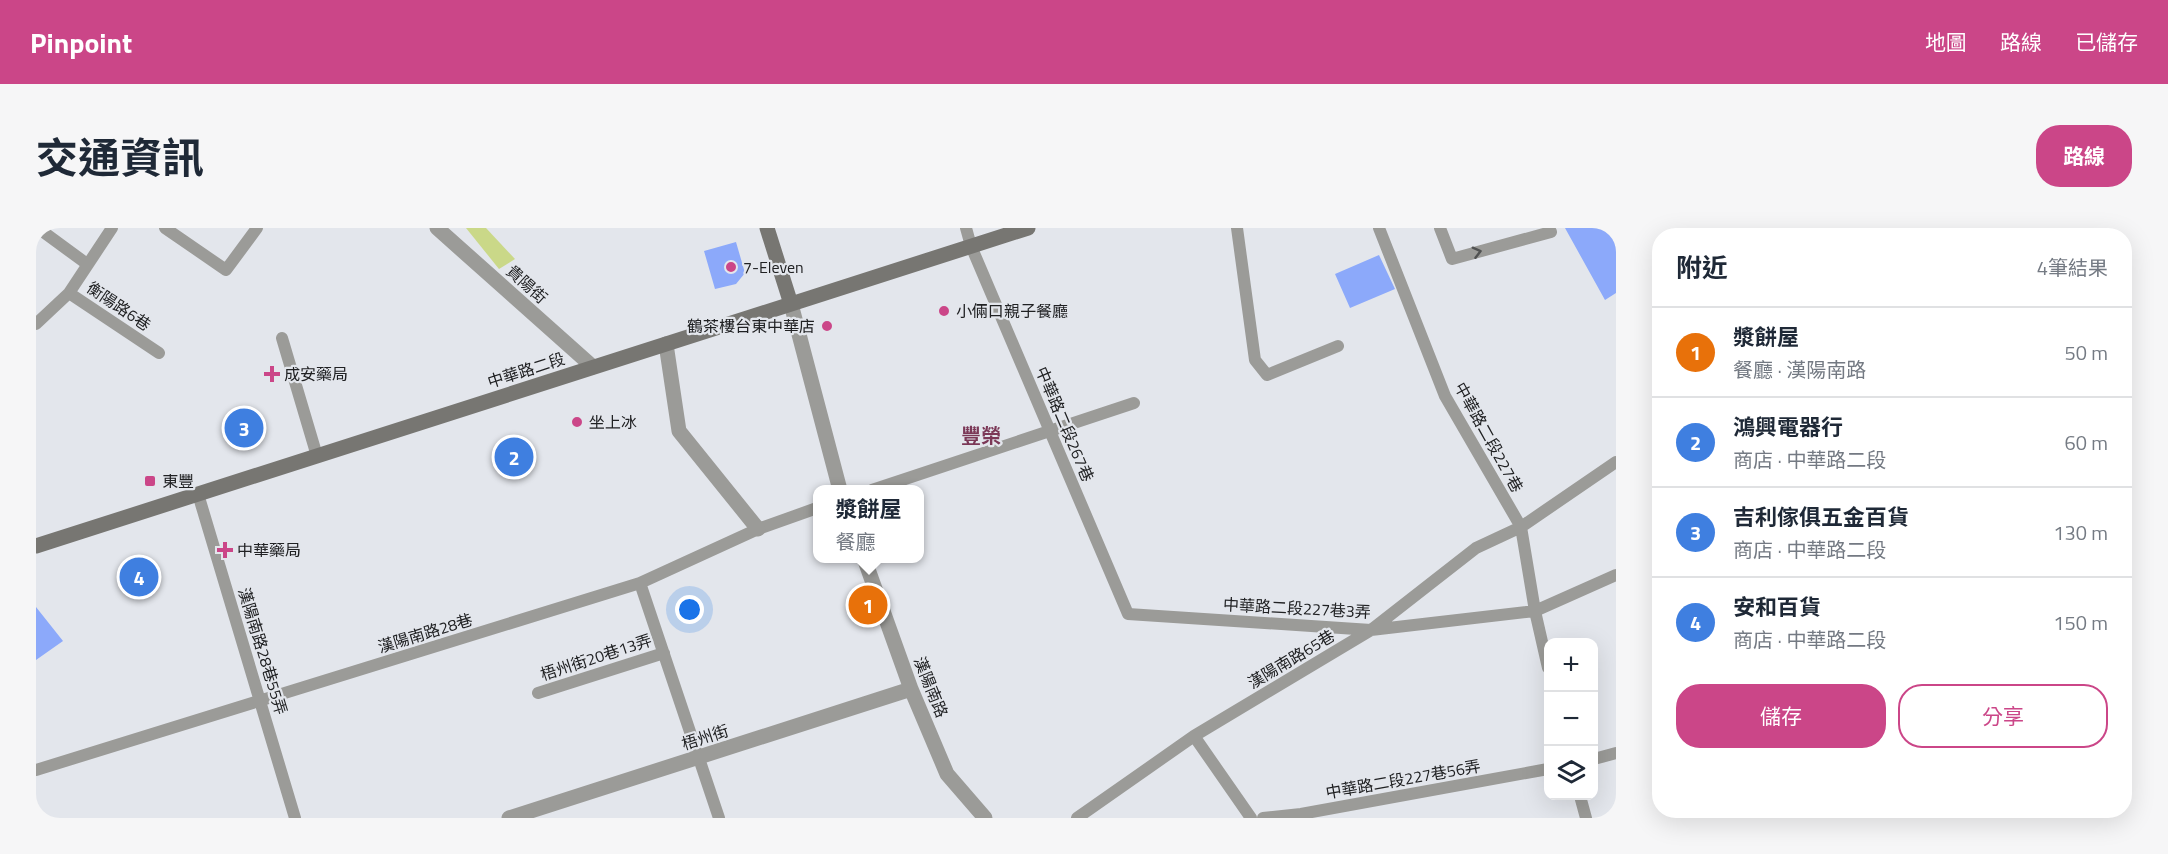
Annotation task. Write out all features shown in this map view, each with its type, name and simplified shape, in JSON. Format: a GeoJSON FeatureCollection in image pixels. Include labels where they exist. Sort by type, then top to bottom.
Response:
{"type":"FeatureCollection","features":[{"type":"Feature","properties":{"kind":"street","name":"貴陽街"},"geometry":{"type":"LineString","coordinates":[[437,228],[593,367]]}},
{"type":"Feature","properties":{"kind":"street"},"geometry":{"type":"LineString","coordinates":[[767,228],[791,304],[839,485]]}},
{"type":"Feature","properties":{"kind":"street","name":"中華路二段"},"geometry":{"type":"LineString","coordinates":[[36,546],[1028,228]]}},
{"type":"Feature","properties":{"kind":"street"},"geometry":{"type":"LineString","coordinates":[[666,344],[679,431],[758,529]]}},
{"type":"Feature","properties":{"kind":"street","name":"漢陽南路"},"geometry":{"type":"LineString","coordinates":[[866,563],[911,689],[948,774],[986,818]]}},
{"type":"Feature","properties":{"kind":"street","name":"梧州街"},"geometry":{"type":"LineString","coordinates":[[509,818],[911,689]]}},
{"type":"Feature","properties":{"kind":"lane"},"geometry":{"type":"LineString","coordinates":[[38,228],[87,264]]}},
{"type":"Feature","properties":{"kind":"lane"},"geometry":{"type":"LineString","coordinates":[[69,293],[112,228]]}},
{"type":"Feature","properties":{"kind":"lane"},"geometry":{"type":"LineString","coordinates":[[165,228],[226,270],[257,228]]}},
{"type":"Feature","properties":{"kind":"lane","name":"中華路二段267巷"},"geometry":{"type":"LineString","coordinates":[[966,228],[971,246],[1128,614]]}},
{"type":"Feature","properties":{"kind":"lane"},"geometry":{"type":"LineString","coordinates":[[1237,228],[1255,360],[1267,375],[1338,346]]}},
{"type":"Feature","properties":{"kind":"lane","name":"中華路二段227巷"},"geometry":{"type":"LineString","coordinates":[[1379,228],[1445,396],[1521,528],[1534,611],[1544,652]]}},
{"type":"Feature","properties":{"kind":"lane"},"geometry":{"type":"LineString","coordinates":[[1440,228],[1452,259],[1551,232],[1549,228]]}},
{"type":"Feature","properties":{"kind":"lane","name":"衡陽路6巷"},"geometry":{"type":"LineString","coordinates":[[37,322],[69,293],[159,353]]}},
{"type":"Feature","properties":{"kind":"lane"},"geometry":{"type":"LineString","coordinates":[[282,338],[317,456]]}},
{"type":"Feature","properties":{"kind":"lane"},"geometry":{"type":"LineString","coordinates":[[884,485],[1134,403]]}},
{"type":"Feature","properties":{"kind":"lane","name":"漢陽南路65巷"},"geometry":{"type":"LineString","coordinates":[[1077,818],[1194,736],[1371,630],[1476,548],[1521,528],[1616,462]]}},
{"type":"Feature","properties":{"kind":"lane","name":"漢陽南路28巷55弄"},"geometry":{"type":"LineString","coordinates":[[198,494],[295,818]]}},
{"type":"Feature","properties":{"kind":"lane","name":"漢陽南路28巷"},"geometry":{"type":"LineString","coordinates":[[36,770],[640,583],[758,529],[813,509]]}},
{"type":"Feature","properties":{"kind":"lane","name":"中華路二段227巷3弄"},"geometry":{"type":"LineString","coordinates":[[1128,614],[1371,630],[1534,611],[1616,575]]}},
{"type":"Feature","properties":{"kind":"lane"},"geometry":{"type":"LineString","coordinates":[[640,583],[719,818]]}},
{"type":"Feature","properties":{"kind":"lane","name":"梧州街20巷13弄"},"geometry":{"type":"LineString","coordinates":[[538,693],[664,653]]}},
{"type":"Feature","properties":{"kind":"lane"},"geometry":{"type":"LineString","coordinates":[[1194,736],[1251,818]]}},
{"type":"Feature","properties":{"kind":"lane"},"geometry":{"type":"LineString","coordinates":[[1598,758],[1616,753]]}},
{"type":"Feature","properties":{"kind":"lane","name":"中華路二段227巷56弄"},"geometry":{"type":"LineString","coordinates":[[1263,818],[1301,814],[1544,770]]}},
{"type":"Feature","properties":{"kind":"lane"},"geometry":{"type":"LineString","coordinates":[[1581,800],[1586,818]]}},
{"type":"Feature","properties":{"kind":"green space"},"geometry":{"type":"Polygon","coordinates":[[[466,228],[486,228],[515,259],[499,269],[466,228]]]}},
{"type":"Feature","properties":{"kind":"building"},"geometry":{"type":"Polygon","coordinates":[[[1565,228],[1616,228],[1616,293],[1605,300],[1565,228]]]}},
{"type":"Feature","properties":{"kind":"building"},"geometry":{"type":"Polygon","coordinates":[[[736,242],[745,273],[736,284],[715,289],[704,251],[736,242]]]}},
{"type":"Feature","properties":{"kind":"building"},"geometry":{"type":"Polygon","coordinates":[[[1379,255],[1395,289],[1350,308],[1335,274],[1379,255]]]}},
{"type":"Feature","properties":{"kind":"building"},"geometry":{"type":"Polygon","coordinates":[[[36,607],[63,641],[36,660],[36,607]]]}},
{"type":"Feature","properties":{"kind":"place","name":"7-Eleven"},"geometry":{"type":"Point","coordinates":[731,267]}},
{"type":"Feature","properties":{"kind":"place","name":"小倆口親子餐廳"},"geometry":{"type":"Point","coordinates":[944,311]}},
{"type":"Feature","properties":{"kind":"place","name":"鶴茶樓台東中華店"},"geometry":{"type":"Point","coordinates":[827,326]}},
{"type":"Feature","properties":{"kind":"place","name":"成安藥局"},"geometry":{"type":"Point","coordinates":[272,374]}},
{"type":"Feature","properties":{"kind":"place","name":"坐上冰"},"geometry":{"type":"Point","coordinates":[577,422]}},
{"type":"Feature","properties":{"kind":"place","name":"吉利傢俱五金百貨"},"geometry":{"type":"Point","coordinates":[244,428]}},
{"type":"Feature","properties":{"kind":"place","name":"鴻興電器行"},"geometry":{"type":"Point","coordinates":[514,457]}},
{"type":"Feature","properties":{"kind":"place","name":"東豐"},"geometry":{"type":"Point","coordinates":[150,481]}},
{"type":"Feature","properties":{"kind":"place","name":"中華藥局"},"geometry":{"type":"Point","coordinates":[225,550]}},
{"type":"Feature","properties":{"kind":"place","name":"安和百貨"},"geometry":{"type":"Point","coordinates":[139,577]}},
{"type":"Feature","properties":{"kind":"place","name":"漿餅屋"},"geometry":{"type":"Point","coordinates":[868,605]}},
{"type":"Feature","properties":{"kind":"district","name":"豐榮"},"geometry":{"type":"Point","coordinates":[981,435]}}]}
